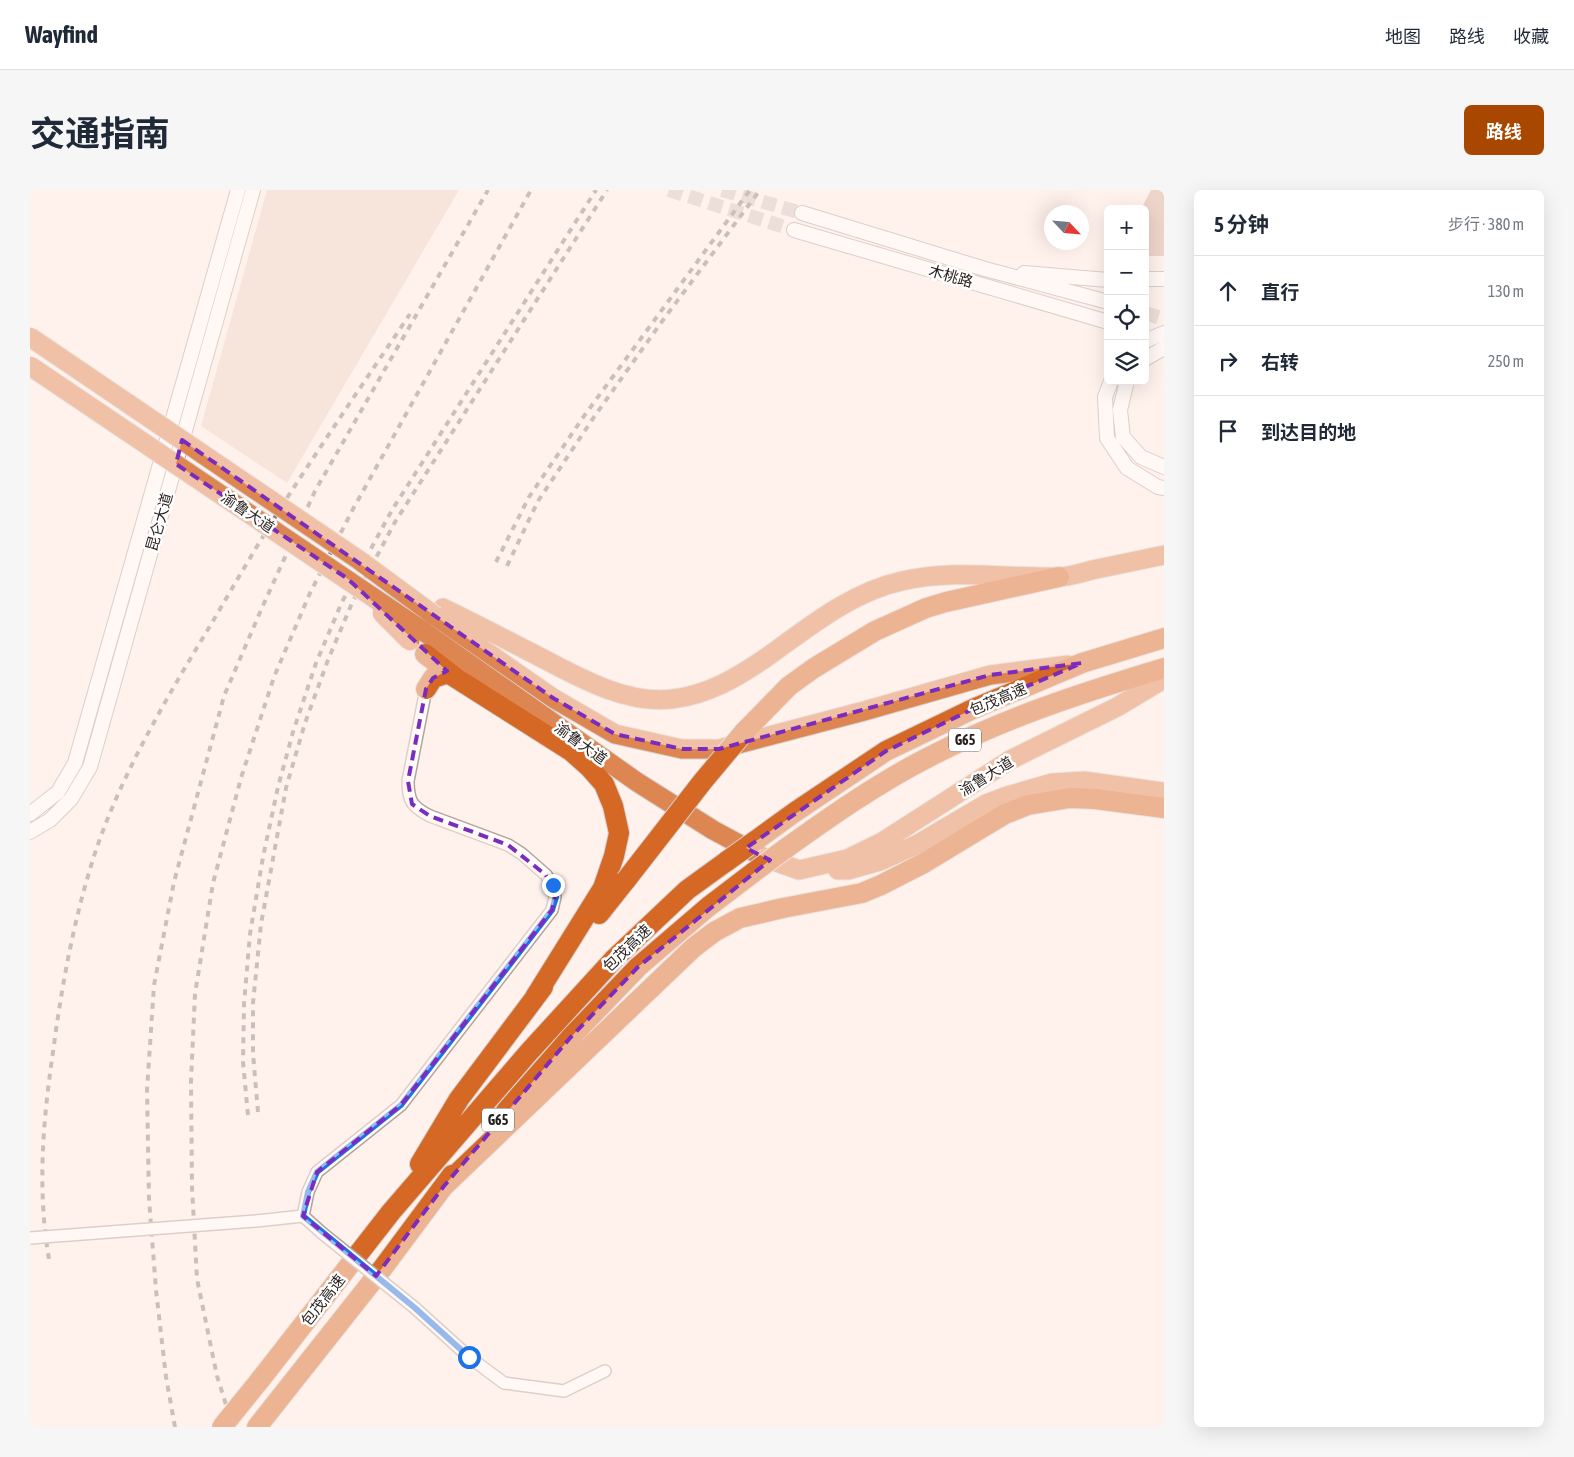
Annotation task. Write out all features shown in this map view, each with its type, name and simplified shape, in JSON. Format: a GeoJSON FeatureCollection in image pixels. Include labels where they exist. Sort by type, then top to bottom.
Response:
{"type":"FeatureCollection","features":[{"type":"Feature","properties":{"kind":"highway","name":"渝鲁大道"},"geometry":{"type":"LineString","coordinates":[[30,337],[359,560],[428,624],[637,782],[712,830],[765,858],[799,870],[847,858],[882,842],[1010,760],[1117,707],[1164,679]]}},
{"type":"Feature","properties":{"kind":"highway","name":"渝鲁大道"},"geometry":{"type":"LineString","coordinates":[[30,366],[348,579],[428,624]]}},
{"type":"Feature","properties":{"kind":"highway"},"geometry":{"type":"LineString","coordinates":[[391,1212],[459,1099],[535,997],[703,781],[744,732],[789,686],[814,668],[875,631],[926,608],[1160,555]]}},
{"type":"Feature","properties":{"kind":"highway"},"geometry":{"type":"LineString","coordinates":[[428,624],[639,698],[671,699],[722,686],[747,671],[838,608],[887,585],[938,575],[992,574],[1059,577]]}},
{"type":"Feature","properties":{"kind":"highway"},"geometry":{"type":"LineString","coordinates":[[426,689],[427,665],[425,654],[428,624]]}},
{"type":"Feature","properties":{"kind":"highway"},"geometry":{"type":"LineString","coordinates":[[428,624],[615,734],[682,749],[719,749],[864,711],[990,675],[1082,664]]}},
{"type":"Feature","properties":{"kind":"highway","name":"包茂高速"},"geometry":{"type":"LineString","coordinates":[[222,1427],[391,1212],[529,1052],[614,959],[687,890],[795,812],[886,751],[972,709],[1082,664],[1164,638]]}},
{"type":"Feature","properties":{"kind":"highway"},"geometry":{"type":"LineString","coordinates":[[425,654],[460,681]]}},
{"type":"Feature","properties":{"kind":"highway","name":"包茂高速"},"geometry":{"type":"LineString","coordinates":[[257,1427],[488,1131],[570,1038],[638,967],[708,907],[854,800],[928,757],[1008,720],[1095,689],[1164,668]]}},
{"type":"Feature","properties":{"kind":"highway"},"geometry":{"type":"LineString","coordinates":[[426,689],[433,678],[440,674],[448,673],[571,752],[589,767],[604,784],[613,806],[619,832],[614,856],[603,888],[535,997]]}},
{"type":"Feature","properties":{"kind":"highway"},"geometry":{"type":"LineString","coordinates":[[799,870],[848,870],[880,861],[925,840],[986,804],[1052,783],[1084,781],[1164,792]]}},
{"type":"Feature","properties":{"kind":"highway"},"geometry":{"type":"LineString","coordinates":[[444,1186],[693,948],[728,923],[757,913],[862,893],[902,875],[1005,814],[1028,805],[1070,798],[1164,808]]}},
{"type":"Feature","properties":{"kind":"street"},"geometry":{"type":"LineString","coordinates":[[30,814],[58,792],[75,763],[238,190]]}},
{"type":"Feature","properties":{"kind":"street","name":"昆仑大道"},"geometry":{"type":"LineString","coordinates":[[30,832],[50,820],[71,799],[90,767],[253,190]]}},
{"type":"Feature","properties":{"kind":"street","name":"木桃路"},"geometry":{"type":"LineString","coordinates":[[802,213],[985,269],[1104,301]]}},
{"type":"Feature","properties":{"kind":"street","name":"木桃路"},"geometry":{"type":"LineString","coordinates":[[794,230],[1104,321]]}},
{"type":"Feature","properties":{"kind":"street"},"geometry":{"type":"LineString","coordinates":[[985,269],[1104,280]]}},
{"type":"Feature","properties":{"kind":"street"},"geometry":{"type":"LineString","coordinates":[[1149,280],[1164,279]]}},
{"type":"Feature","properties":{"kind":"street"},"geometry":{"type":"LineString","coordinates":[[1147,340],[1164,333]]}},
{"type":"Feature","properties":{"kind":"street"},"geometry":{"type":"LineString","coordinates":[[1149,357],[1164,348]]}},
{"type":"Feature","properties":{"kind":"street"},"geometry":{"type":"LineString","coordinates":[[1110,385],[1105,397],[1107,438],[1127,468],[1158,487],[1164,488]]}},
{"type":"Feature","properties":{"kind":"street"},"geometry":{"type":"LineString","coordinates":[[1127,385],[1120,410],[1123,436],[1141,457],[1164,467]]}},
{"type":"Feature","properties":{"kind":"street"},"geometry":{"type":"LineString","coordinates":[[303,1216],[308,1192],[317,1172],[401,1105],[552,910],[556,897],[553,885],[546,874],[522,854],[508,845],[430,816],[412,804],[408,794],[408,781],[426,689]]}},
{"type":"Feature","properties":{"kind":"street"},"geometry":{"type":"LineString","coordinates":[[30,1238],[303,1216],[415,1308],[469,1357],[504,1383],[564,1391],[605,1371]]}},
{"type":"Feature","properties":{"kind":"highlighted area"},"geometry":{"type":"Polygon","coordinates":[[[182,440],[553,698],[615,734],[682,749],[719,749],[990,675],[1082,663],[973,709],[886,751],[746,848],[770,860],[638,967],[570,1038],[444,1186],[376,1276],[303,1216],[317,1172],[401,1105],[552,910],[555,897],[546,875],[508,845],[430,816],[412,804],[408,781],[426,689],[433,678],[447,671],[348,579],[176,464],[182,440]]]}},
{"type":"Feature","properties":{"kind":"shaded area"},"geometry":{"type":"Polygon","coordinates":[[[267,190],[459,190],[287,483],[201,426],[267,190]]]}},
{"type":"Feature","properties":{"kind":"shaded area"},"geometry":{"type":"Polygon","coordinates":[[[1151,190],[1164,190],[1164,256],[1149,256],[1149,205],[1143,205],[1151,190]]]}},
{"type":"Feature","properties":{"kind":"tunnel"},"geometry":{"type":"LineString","coordinates":[[669,190],[794,230]]}},
{"type":"Feature","properties":{"kind":"tunnel"},"geometry":{"type":"LineString","coordinates":[[722,190],[802,213]]}},
{"type":"Feature","properties":{"kind":"tunnel"},"geometry":{"type":"LineString","coordinates":[[1149,314],[1164,319]]}},
{"type":"Feature","properties":{"kind":"railway"},"geometry":{"type":"LineString","coordinates":[[175,1427],[166,1377],[156,1290],[149,1199],[147,1090],[154,985],[174,882],[224,696],[261,610],[315,491],[488,190]]}},
{"type":"Feature","properties":{"kind":"railway"},"geometry":{"type":"LineString","coordinates":[[233,1427],[217,1376],[197,1279],[192,1187],[191,1081],[195,994],[213,883],[241,778],[274,677],[310,593],[353,509],[531,190]]}},
{"type":"Feature","properties":{"kind":"railway"},"geometry":{"type":"LineString","coordinates":[[248,1115],[243,1062],[244,1004],[250,934],[263,857],[278,787],[293,732],[316,663],[342,602],[392,510],[596,190]]}},
{"type":"Feature","properties":{"kind":"railway"},"geometry":{"type":"LineString","coordinates":[[258,1112],[253,1054],[253,1003],[261,924],[286,788],[305,723],[328,660],[352,603],[395,522],[607,190]]}},
{"type":"Feature","properties":{"kind":"railway"},"geometry":{"type":"LineString","coordinates":[[496,562],[529,497],[584,416],[750,190]]}},
{"type":"Feature","properties":{"kind":"railway"},"geometry":{"type":"LineString","coordinates":[[507,566],[538,501],[594,417],[663,320],[760,190]]}},
{"type":"Feature","properties":{"kind":"railway"},"geometry":{"type":"LineString","coordinates":[[49,1259],[45,1233],[42,1181],[44,1129],[49,1078],[60,1001],[75,927],[95,853],[106,823],[148,734],[277,513],[410,314]]}},
{"type":"Feature","properties":{"kind":"route"},"geometry":{"type":"LineString","coordinates":[[469,1357],[415,1308],[303,1216],[308,1192],[317,1172],[401,1105],[552,910],[556,897],[553,885]]}}]}
